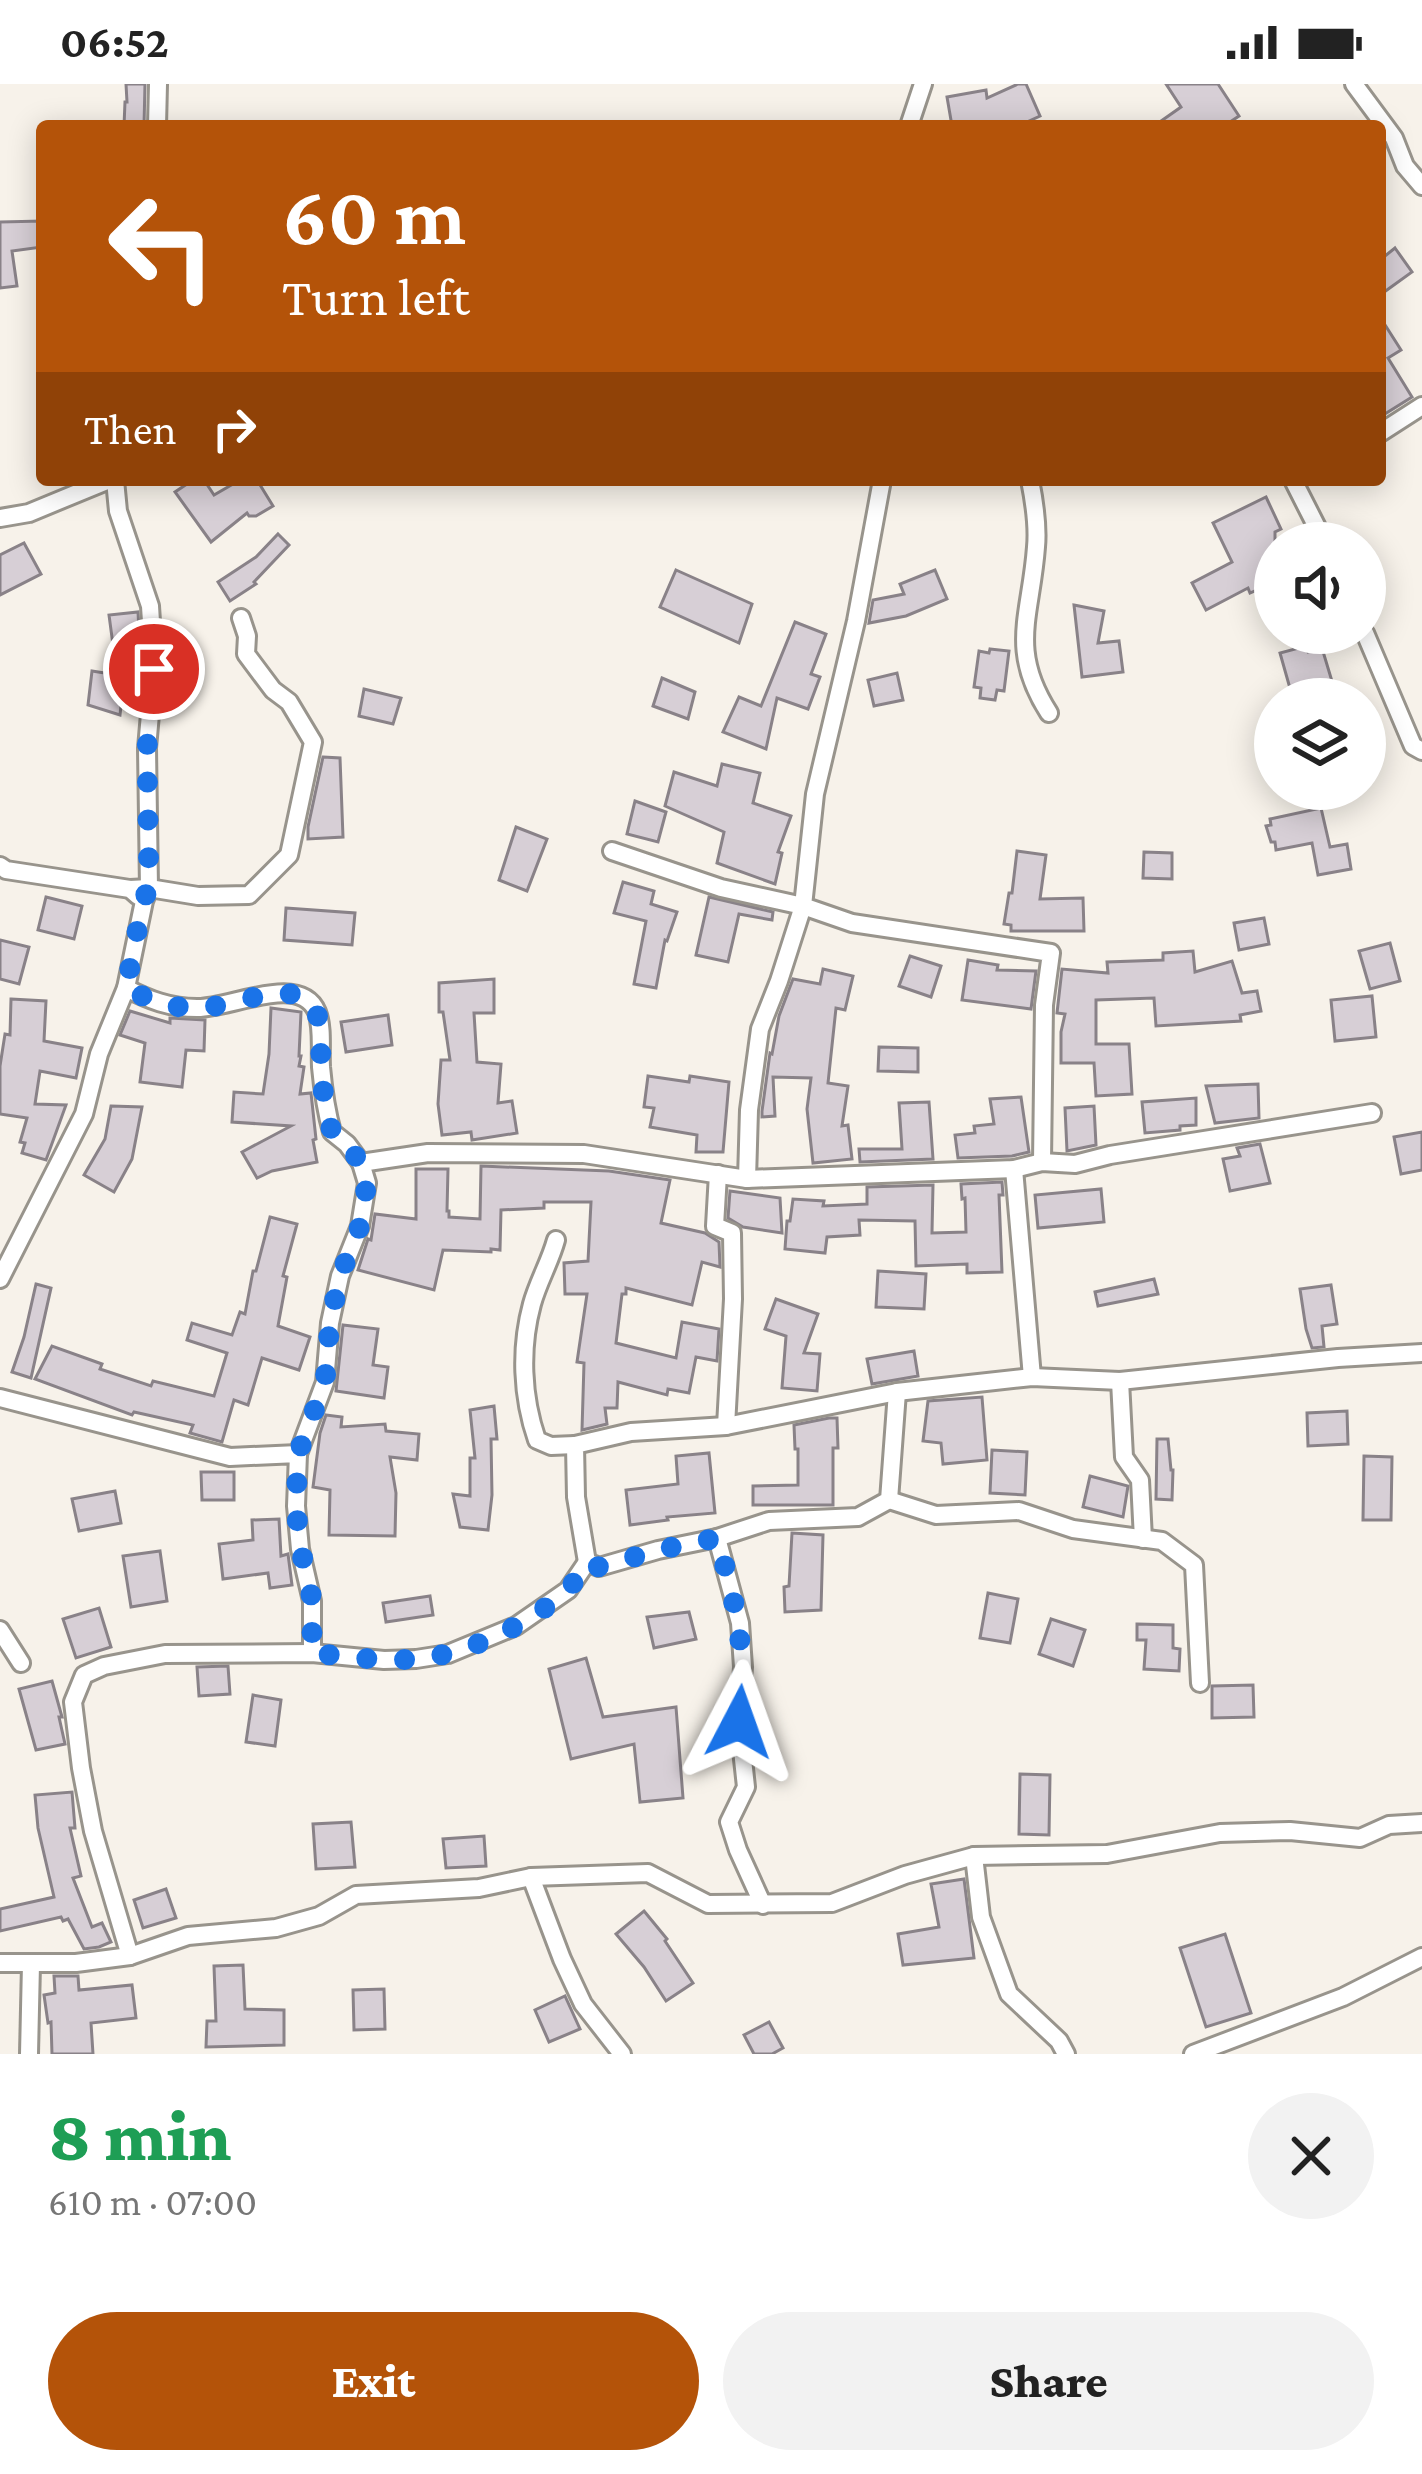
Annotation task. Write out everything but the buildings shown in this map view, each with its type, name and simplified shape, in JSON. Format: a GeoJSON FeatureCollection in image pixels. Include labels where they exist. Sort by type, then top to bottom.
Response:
{"type":"FeatureCollection","features":[{"type":"Feature","properties":{"kind":"street"},"geometry":{"type":"LineString","coordinates":[[157,120],[158,84]]}},
{"type":"Feature","properties":{"kind":"street"},"geometry":{"type":"LineString","coordinates":[[911,120],[923,84]]}},
{"type":"Feature","properties":{"kind":"street"},"geometry":{"type":"LineString","coordinates":[[1354,84],[1381,120]]}},
{"type":"Feature","properties":{"kind":"street"},"geometry":{"type":"LineString","coordinates":[[1386,127],[1405,166],[1422,186]]}},
{"type":"Feature","properties":{"kind":"street"},"geometry":{"type":"LineString","coordinates":[[1386,430],[1422,406]]}},
{"type":"Feature","properties":{"kind":"street"},"geometry":{"type":"LineString","coordinates":[[0,518],[29,513],[97,486]]}},
{"type":"Feature","properties":{"kind":"street"},"geometry":{"type":"LineString","coordinates":[[0,1279],[84,1114],[99,1054],[126,988],[141,892],[154,669],[150,606],[113,486]]}},
{"type":"Feature","properties":{"kind":"street"},"geometry":{"type":"LineString","coordinates":[[747,1179],[749,1110],[760,1029],[803,906],[815,794],[856,621],[881,486]]}},
{"type":"Feature","properties":{"kind":"street"},"geometry":{"type":"LineString","coordinates":[[1031,486],[1037,544],[1024,658],[1049,713]]}},
{"type":"Feature","properties":{"kind":"street"},"geometry":{"type":"LineString","coordinates":[[1303,486],[1316,522]]}},
{"type":"Feature","properties":{"kind":"street"},"geometry":{"type":"LineString","coordinates":[[2,875],[141,892],[249,896],[289,855],[313,742],[289,702],[272,690],[246,654],[241,618]]}},
{"type":"Feature","properties":{"kind":"street"},"geometry":{"type":"LineString","coordinates":[[1374,654],[1413,746],[1422,751]]}},
{"type":"Feature","properties":{"kind":"street"},"geometry":{"type":"LineString","coordinates":[[612,851],[721,888],[852,922],[1051,953],[1044,1005],[1042,1162]]}},
{"type":"Feature","properties":{"kind":"street"},"geometry":{"type":"LineString","coordinates":[[126,988],[153,1002],[199,1009],[282,992],[303,995],[315,1007],[319,1021],[321,1072],[332,1132],[361,1163],[367,1183],[360,1226],[330,1322],[325,1382],[298,1454],[296,1506],[312,1601],[312,1653]]}},
{"type":"Feature","properties":{"kind":"street"},"geometry":{"type":"LineString","coordinates":[[361,1163],[428,1153],[584,1154],[747,1179],[1014,1169],[1042,1162],[1075,1164],[1372,1113]]}},
{"type":"Feature","properties":{"kind":"street"},"geometry":{"type":"LineString","coordinates":[[1014,1169],[1031,1377]]}},
{"type":"Feature","properties":{"kind":"street"},"geometry":{"type":"LineString","coordinates":[[718,1174],[715,1226],[731,1232],[733,1299],[726,1426]]}},
{"type":"Feature","properties":{"kind":"street"},"geometry":{"type":"LineString","coordinates":[[556,1240],[532,1301],[524,1340],[527,1412],[537,1440],[551,1446],[631,1432],[726,1426],[897,1392],[1031,1377],[1120,1381],[1422,1353]]}},
{"type":"Feature","properties":{"kind":"street"},"geometry":{"type":"LineString","coordinates":[[1120,1381],[1124,1457],[1140,1480],[1143,1539]]}},
{"type":"Feature","properties":{"kind":"street"},"geometry":{"type":"LineString","coordinates":[[889,1500],[897,1392]]}},
{"type":"Feature","properties":{"kind":"street"},"geometry":{"type":"LineString","coordinates":[[0,1398],[230,1457],[298,1454]]}},
{"type":"Feature","properties":{"kind":"street"},"geometry":{"type":"LineString","coordinates":[[130,1956],[93,1831],[81,1768],[73,1702],[84,1675],[104,1666],[165,1654],[312,1653],[416,1659],[448,1654],[516,1626],[568,1590],[587,1562],[576,1498],[575,1444]]}},
{"type":"Feature","properties":{"kind":"street"},"geometry":{"type":"LineString","coordinates":[[587,1562],[599,1567],[770,1521],[858,1517],[889,1500],[936,1515],[1019,1511],[1073,1529],[1162,1541],[1194,1565],[1200,1683]]}},
{"type":"Feature","properties":{"kind":"street"},"geometry":{"type":"LineString","coordinates":[[717,1538],[740,1623],[743,1667],[739,1722],[746,1787],[729,1822],[763,1905]]}},
{"type":"Feature","properties":{"kind":"street"},"geometry":{"type":"LineString","coordinates":[[0,1630],[21,1663]]}},
{"type":"Feature","properties":{"kind":"street"},"geometry":{"type":"LineString","coordinates":[[0,1963],[76,1963],[130,1956],[188,1936],[276,1928],[319,1916],[356,1894],[479,1888],[531,1877],[648,1873],[708,1904],[832,1904],[905,1875],[974,1856],[1108,1854],[1220,1833],[1290,1831],[1360,1838],[1389,1826],[1422,1823]]}},
{"type":"Feature","properties":{"kind":"street"},"geometry":{"type":"LineString","coordinates":[[974,1856],[981,1917],[1009,1994],[1059,2041],[1066,2054]]}},
{"type":"Feature","properties":{"kind":"street"},"geometry":{"type":"LineString","coordinates":[[531,1877],[583,2004],[622,2054]]}},
{"type":"Feature","properties":{"kind":"street"},"geometry":{"type":"LineString","coordinates":[[1193,2054],[1343,1997],[1422,1957]]}},
{"type":"Feature","properties":{"kind":"street"},"geometry":{"type":"LineString","coordinates":[[29,2054],[31,1964]]}},
{"type":"Feature","properties":{"kind":"route"},"geometry":{"type":"LineString","coordinates":[[154,669],[147,748],[149,888],[126,988],[153,1002],[199,1009],[282,992],[303,995],[315,1007],[319,1021],[321,1072],[332,1132],[361,1163],[367,1183],[360,1226],[340,1276],[330,1322],[325,1382],[298,1454],[296,1506],[312,1601],[312,1653],[383,1660],[448,1654],[516,1626],[568,1590],[587,1562],[599,1567],[717,1538],[740,1623],[739,1722]]}}]}
